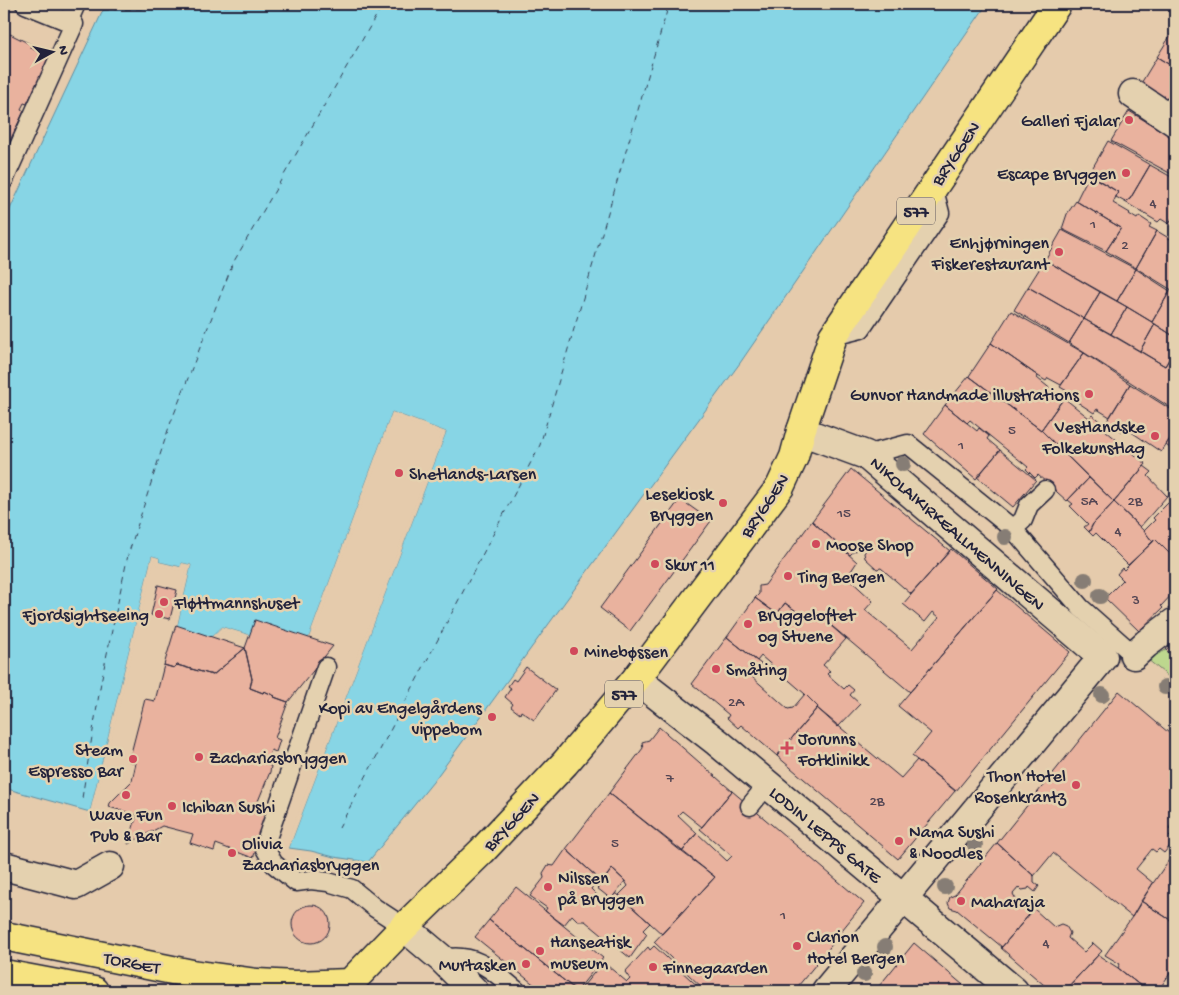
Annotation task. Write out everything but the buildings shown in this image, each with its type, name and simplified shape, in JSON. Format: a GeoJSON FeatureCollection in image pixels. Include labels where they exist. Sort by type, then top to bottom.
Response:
{"type":"FeatureCollection","features":[{"type":"Feature","properties":{"kind":"main road","name":"BRYGGEN"},"geometry":{"type":"LineString","coordinates":[[404,927],[482,851],[565,763],[636,679],[780,487],[794,457],[833,336],[1057,4]]}},
{"type":"Feature","properties":{"kind":"main road","name":"TORGET"},"geometry":{"type":"LineString","coordinates":[[4,936],[192,974],[248,981],[342,987],[404,927]]}},
{"type":"Feature","properties":{"kind":"main road","name":"TORGET"},"geometry":{"type":"LineString","coordinates":[[4,974],[94,991]]}},
{"type":"Feature","properties":{"kind":"street"},"geometry":{"type":"LineString","coordinates":[[1133,94],[1175,122]]}},
{"type":"Feature","properties":{"kind":"street","name":"NIKOLAIKIRKEALLMENNINGEN"},"geometry":{"type":"LineString","coordinates":[[801,431],[866,455],[1102,657],[903,899]]}},
{"type":"Feature","properties":{"kind":"street"},"geometry":{"type":"LineString","coordinates":[[1134,655],[1175,622]]}},
{"type":"Feature","properties":{"kind":"street","name":"LODIN LEPPS GATE"},"geometry":{"type":"LineString","coordinates":[[636,679],[717,742],[1014,991]]}},
{"type":"Feature","properties":{"kind":"street"},"geometry":{"type":"LineString","coordinates":[[4,866],[76,885],[110,866]]}},
{"type":"Feature","properties":{"kind":"street"},"geometry":{"type":"LineString","coordinates":[[826,991],[903,899]]}},
{"type":"Feature","properties":{"kind":"street"},"geometry":{"type":"LineString","coordinates":[[404,927],[442,959],[474,991]]}},
{"type":"Feature","properties":{"kind":"lane"},"geometry":{"type":"LineString","coordinates":[[68,22],[76,4]]}},
{"type":"Feature","properties":{"kind":"lane"},"geometry":{"type":"LineString","coordinates":[[4,180],[74,24],[35,5]]}},
{"type":"Feature","properties":{"kind":"lane"},"geometry":{"type":"LineString","coordinates":[[866,455],[908,444],[1013,529],[1081,608],[1134,655]]}},
{"type":"Feature","properties":{"kind":"lane"},"geometry":{"type":"LineString","coordinates":[[1013,529],[1023,520],[1029,505],[1045,490]]}},
{"type":"Feature","properties":{"kind":"lane"},"geometry":{"type":"LineString","coordinates":[[326,667],[264,847],[274,864],[296,882],[311,880],[328,882],[352,889],[404,927]]}},
{"type":"Feature","properties":{"kind":"lane"},"geometry":{"type":"LineString","coordinates":[[750,806],[767,785]]}},
{"type":"Feature","properties":{"kind":"lane"},"geometry":{"type":"LineString","coordinates":[[442,959],[467,958],[477,961],[491,969],[517,991]]}},
{"type":"Feature","properties":{"kind":"green space"},"geometry":{"type":"Polygon","coordinates":[[[1166,650],[1175,658],[1175,682],[1147,659],[1166,650]]]}},
{"type":"Feature","properties":{"kind":"water"},"geometry":{"type":"Polygon","coordinates":[[[106,4],[987,4],[740,363],[433,782],[368,862],[289,848],[446,432],[392,412],[304,651],[222,627],[205,643],[175,635],[191,565],[182,563],[181,567],[159,562],[159,558],[152,556],[90,812],[4,788],[4,222],[106,4]]]}},
{"type":"Feature","properties":{"kind":"pier"},"geometry":{"type":"Polygon","coordinates":[[[392,412],[446,432],[289,848],[286,847],[443,433],[393,416],[307,652],[304,653],[223,630],[207,644],[174,637],[172,635],[188,567],[184,566],[180,570],[158,565],[154,559],[93,810],[90,812],[152,556],[159,558],[159,562],[180,567],[182,563],[191,565],[175,635],[205,643],[222,627],[304,651],[392,412]]]}},
{"type":"Feature","properties":{"kind":"ferry route"},"geometry":{"type":"LineString","coordinates":[[103,10],[286,4]]}},
{"type":"Feature","properties":{"kind":"ferry route"},"geometry":{"type":"LineString","coordinates":[[82,798],[101,682],[128,555],[169,427],[233,263],[383,4]]}},
{"type":"Feature","properties":{"kind":"ferry route"},"geometry":{"type":"LineString","coordinates":[[339,828],[540,445],[669,4]]}},
{"type":"Feature","properties":{"kind":"place","name":"Galleri Fjalar"},"geometry":{"type":"Point","coordinates":[1129,120]}},
{"type":"Feature","properties":{"kind":"place","name":"Escape Bryggen"},"geometry":{"type":"Point","coordinates":[1126,173]}},
{"type":"Feature","properties":{"kind":"place","name":"Enhjørningen Fiskerestaurant"},"geometry":{"type":"Point","coordinates":[1059,252]}},
{"type":"Feature","properties":{"kind":"place","name":"Gunvor Handmade illustrations"},"geometry":{"type":"Point","coordinates":[1089,394]}},
{"type":"Feature","properties":{"kind":"place","name":"Vestlandske Folkekunstlag"},"geometry":{"type":"Point","coordinates":[1155,436]}},
{"type":"Feature","properties":{"kind":"place","name":"Shetlands-Larsen"},"geometry":{"type":"Point","coordinates":[399,473]}},
{"type":"Feature","properties":{"kind":"place","name":"Lesekiosk Bryggen"},"geometry":{"type":"Point","coordinates":[723,503]}},
{"type":"Feature","properties":{"kind":"place","name":"Moose Shop"},"geometry":{"type":"Point","coordinates":[816,544]}},
{"type":"Feature","properties":{"kind":"place","name":"Skur 11"},"geometry":{"type":"Point","coordinates":[655,564]}},
{"type":"Feature","properties":{"kind":"place","name":"Ting Bergen"},"geometry":{"type":"Point","coordinates":[788,576]}},
{"type":"Feature","properties":{"kind":"place","name":"Fløttmannshuset"},"geometry":{"type":"Point","coordinates":[164,602]}},
{"type":"Feature","properties":{"kind":"place","name":"Fjordsightseeing"},"geometry":{"type":"Point","coordinates":[159,614]}},
{"type":"Feature","properties":{"kind":"place","name":"Bryggeloftet og Stuene"},"geometry":{"type":"Point","coordinates":[748,624]}},
{"type":"Feature","properties":{"kind":"place","name":"Minebøssen"},"geometry":{"type":"Point","coordinates":[574,651]}},
{"type":"Feature","properties":{"kind":"place","name":"Småting"},"geometry":{"type":"Point","coordinates":[716,669]}},
{"type":"Feature","properties":{"kind":"place","name":"Kopi av Engelgårdens vippebom"},"geometry":{"type":"Point","coordinates":[492,717]}},
{"type":"Feature","properties":{"kind":"place","name":"Jorunns Fotklinikk"},"geometry":{"type":"Point","coordinates":[787,748]}},
{"type":"Feature","properties":{"kind":"place","name":"Zachariasbryggen"},"geometry":{"type":"Point","coordinates":[199,757]}},
{"type":"Feature","properties":{"kind":"place","name":"Steam Espresso Bar"},"geometry":{"type":"Point","coordinates":[133,759]}},
{"type":"Feature","properties":{"kind":"place","name":"Thon Hotel Rosenkrantz"},"geometry":{"type":"Point","coordinates":[1076,785]}},
{"type":"Feature","properties":{"kind":"place","name":"Wave Fun Pub & Bar"},"geometry":{"type":"Point","coordinates":[126,795]}},
{"type":"Feature","properties":{"kind":"place","name":"Ichiban Sushi"},"geometry":{"type":"Point","coordinates":[172,806]}},
{"type":"Feature","properties":{"kind":"place","name":"Nama Sushi & Noodles"},"geometry":{"type":"Point","coordinates":[899,841]}},
{"type":"Feature","properties":{"kind":"place","name":"Olivia Zachariasbryggen"},"geometry":{"type":"Point","coordinates":[232,853]}},
{"type":"Feature","properties":{"kind":"place","name":"Nilssen på Bryggen"},"geometry":{"type":"Point","coordinates":[548,887]}},
{"type":"Feature","properties":{"kind":"place","name":"Maharaja"},"geometry":{"type":"Point","coordinates":[961,901]}},
{"type":"Feature","properties":{"kind":"place","name":"Clarion Hotel Bergen"},"geometry":{"type":"Point","coordinates":[797,946]}},
{"type":"Feature","properties":{"kind":"place","name":"Hanseatisk museum"},"geometry":{"type":"Point","coordinates":[540,951]}},
{"type":"Feature","properties":{"kind":"place","name":"Murtasken"},"geometry":{"type":"Point","coordinates":[526,964]}},
{"type":"Feature","properties":{"kind":"place","name":"Finnegaarden"},"geometry":{"type":"Point","coordinates":[653,967]}}]}
